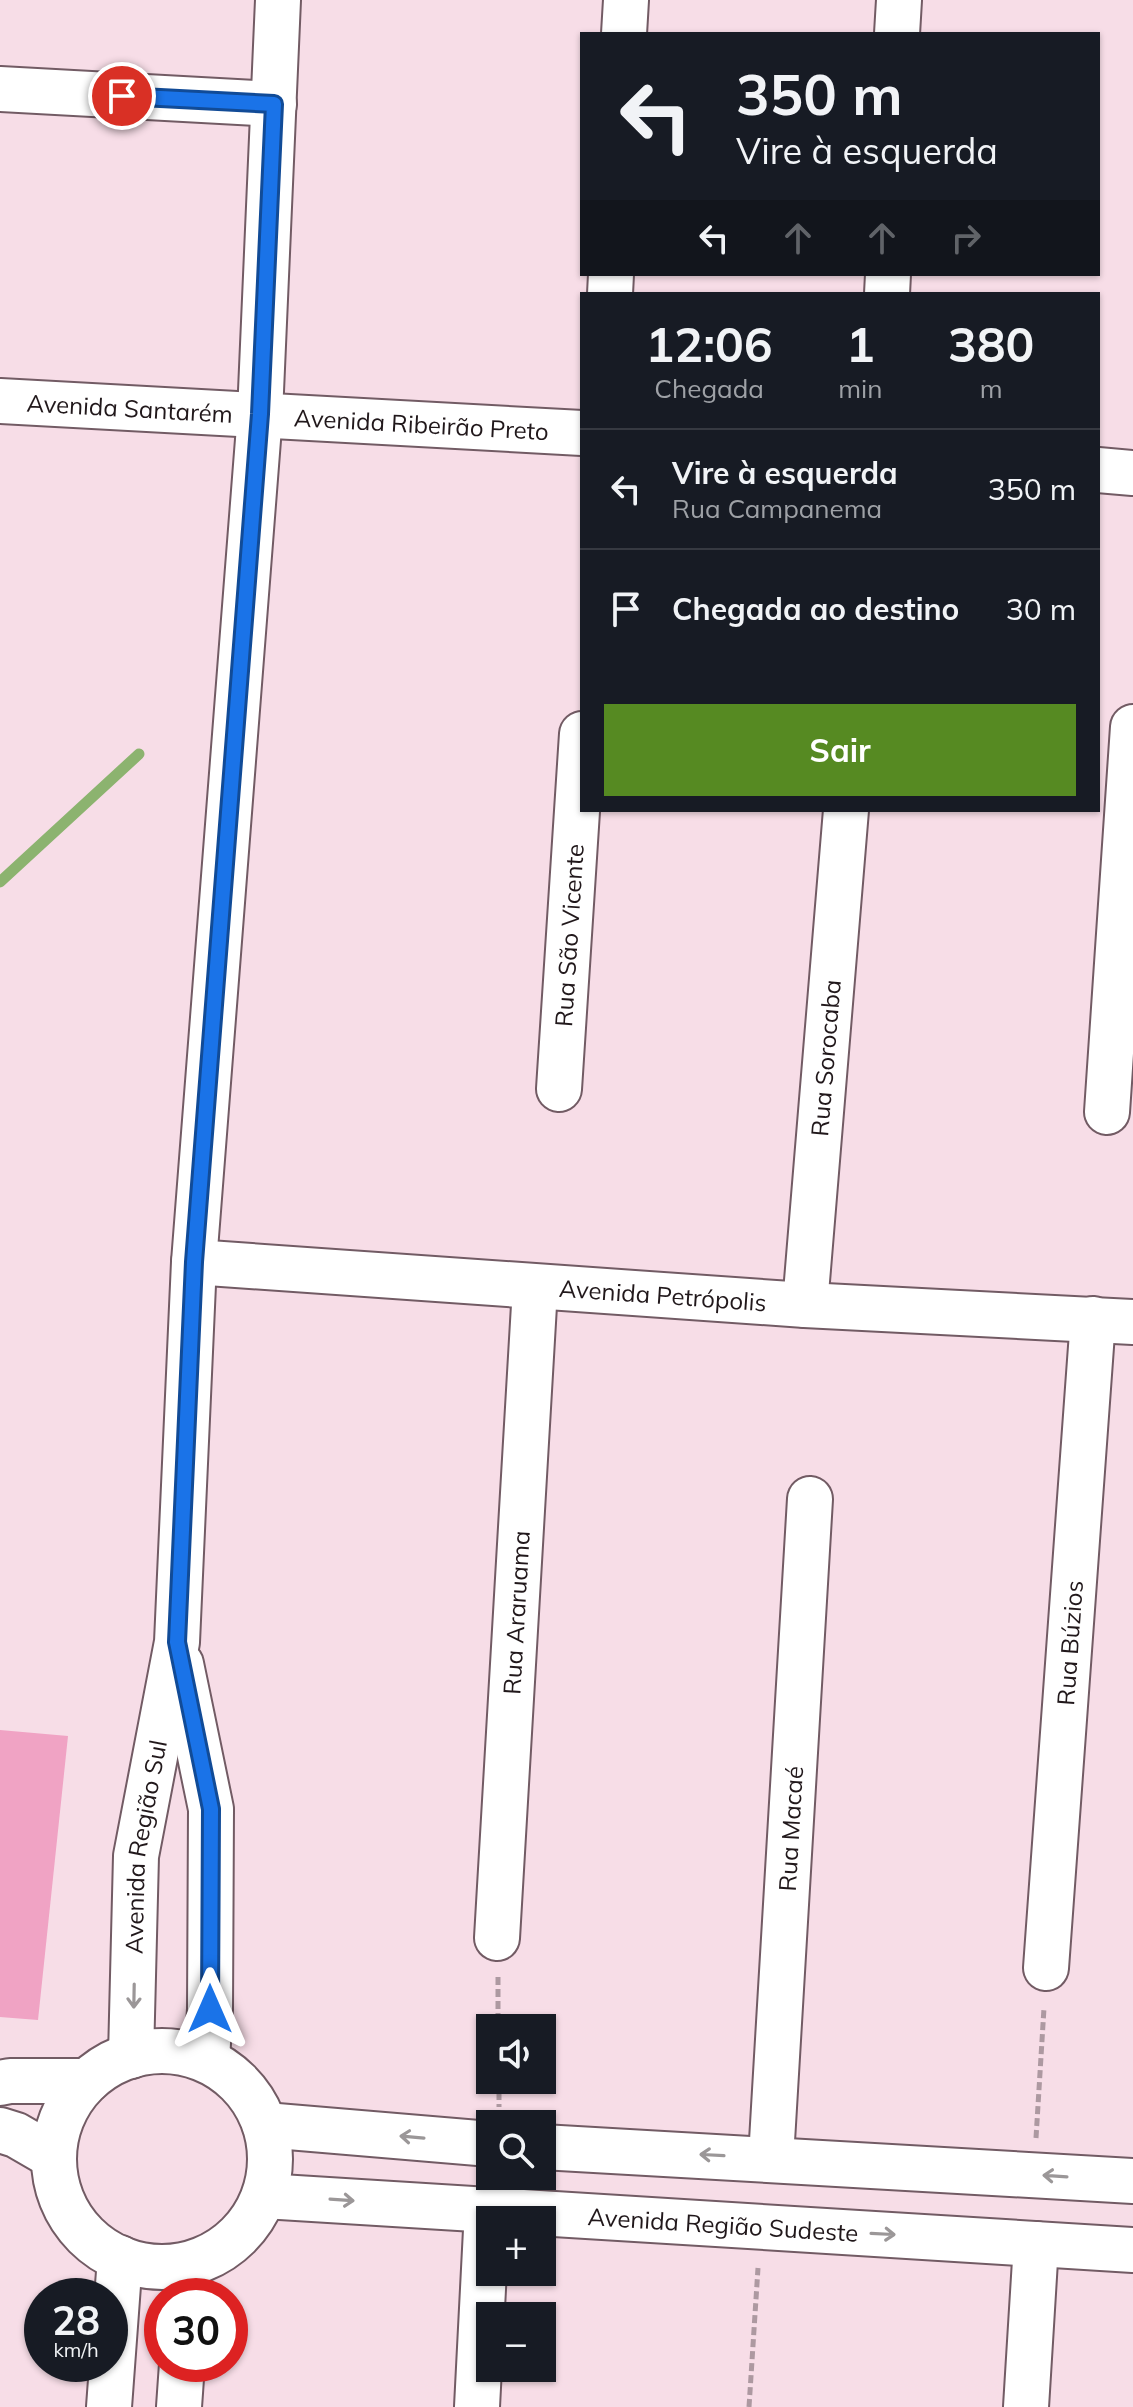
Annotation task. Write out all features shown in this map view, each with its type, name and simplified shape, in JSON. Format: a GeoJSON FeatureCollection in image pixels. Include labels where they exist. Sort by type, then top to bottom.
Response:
{"type":"FeatureCollection","features":[{"type":"Feature","properties":{"kind":"street","name":"Avenida Região Sul"},"geometry":{"type":"LineString","coordinates":[[131,2056],[136,1856],[177,1642],[194,1262],[260,414],[278,0]]}},
{"type":"Feature","properties":{"kind":"street"},"geometry":{"type":"LineString","coordinates":[[624,32],[626,0]]}},
{"type":"Feature","properties":{"kind":"street"},"geometry":{"type":"LineString","coordinates":[[897,32],[899,0]]}},
{"type":"Feature","properties":{"kind":"street"},"geometry":{"type":"LineString","coordinates":[[0,89],[274,104]]}},
{"type":"Feature","properties":{"kind":"street","name":"Avenida Santarém"},"geometry":{"type":"LineString","coordinates":[[0,401],[260,414]]}},
{"type":"Feature","properties":{"kind":"street","name":"Avenida Ribeirão Preto"},"geometry":{"type":"LineString","coordinates":[[260,414],[580,433]]}},
{"type":"Feature","properties":{"kind":"street"},"geometry":{"type":"LineString","coordinates":[[1100,470],[1133,473]]}},
{"type":"Feature","properties":{"kind":"street"},"geometry":{"type":"LineString","coordinates":[[1107,1112],[1133,727]]}},
{"type":"Feature","properties":{"kind":"street","name":"Rua São Vicente"},"geometry":{"type":"LineString","coordinates":[[559,1089],[580,765]]}},
{"type":"Feature","properties":{"kind":"street","name":"Rua Sorocaba"},"geometry":{"type":"LineString","coordinates":[[805,1305],[846,812]]}},
{"type":"Feature","properties":{"kind":"street","name":"Avenida Petrópolis"},"geometry":{"type":"LineString","coordinates":[[194,1262],[535,1288],[1113,1321]]}},
{"type":"Feature","properties":{"kind":"street","name":"Rua Araruama"},"geometry":{"type":"LineString","coordinates":[[497,1938],[535,1288]]}},
{"type":"Feature","properties":{"kind":"street","name":"Rua Búzios"},"geometry":{"type":"LineString","coordinates":[[1046,1968],[1113,1321]]}},
{"type":"Feature","properties":{"kind":"street","name":"Rua Macaé"},"geometry":{"type":"LineString","coordinates":[[771,2158],[810,1499]]}},
{"type":"Feature","properties":{"kind":"street","name":"Avenida Região Sul"},"geometry":{"type":"LineString","coordinates":[[177,1642],[211,1809],[207,2060]]}},
{"type":"Feature","properties":{"kind":"street"},"geometry":{"type":"LineString","coordinates":[[182,2278],[153,2266],[120,2258],[90,2239],[68,2212],[57,2180],[54,2157],[61,2121],[71,2100],[87,2081],[108,2066],[131,2056],[169,2051],[207,2060],[226,2071],[243,2087],[265,2125],[271,2153],[264,2196],[252,2219],[235,2239],[213,2254],[189,2278]]}},
{"type":"Feature","properties":{"kind":"street"},"geometry":{"type":"LineString","coordinates":[[0,2083],[87,2081]]}},
{"type":"Feature","properties":{"kind":"street"},"geometry":{"type":"LineString","coordinates":[[265,2125],[476,2143]]}},
{"type":"Feature","properties":{"kind":"street"},"geometry":{"type":"LineString","coordinates":[[0,2130],[16,2135],[54,2157]]}},
{"type":"Feature","properties":{"kind":"street"},"geometry":{"type":"LineString","coordinates":[[556,2148],[1133,2181]]}},
{"type":"Feature","properties":{"kind":"street","name":"Avenida Região Sudeste"},"geometry":{"type":"LineString","coordinates":[[264,2196],[476,2209]]}},
{"type":"Feature","properties":{"kind":"street","name":"Avenida Região Sudeste"},"geometry":{"type":"LineString","coordinates":[[556,2214],[1133,2250]]}},
{"type":"Feature","properties":{"kind":"street"},"geometry":{"type":"LineString","coordinates":[[1026,2407],[1036,2244]]}},
{"type":"Feature","properties":{"kind":"street"},"geometry":{"type":"LineString","coordinates":[[109,2407],[120,2258]]}},
{"type":"Feature","properties":{"kind":"street"},"geometry":{"type":"LineString","coordinates":[[477,2407],[483,2286]]}},
{"type":"Feature","properties":{"kind":"street"},"geometry":{"type":"LineString","coordinates":[[179,2407],[181,2382]]}},
{"type":"Feature","properties":{"kind":"path"},"geometry":{"type":"LineString","coordinates":[[497,1938],[498,2014]]}},
{"type":"Feature","properties":{"kind":"path"},"geometry":{"type":"LineString","coordinates":[[1033,2175],[1046,1968]]}},
{"type":"Feature","properties":{"kind":"path"},"geometry":{"type":"LineString","coordinates":[[749,2407],[760,2227]]}},
{"type":"Feature","properties":{"kind":"shaded area"},"geometry":{"type":"Polygon","coordinates":[[[0,1730],[68,1736],[38,2020],[0,2017],[0,1730]]]}},
{"type":"Feature","properties":{"kind":"waterway"},"geometry":{"type":"LineString","coordinates":[[0,882],[139,754]]}},
{"type":"Feature","properties":{"kind":"route"},"geometry":{"type":"LineString","coordinates":[[122,96],[274,104],[260,414],[194,1262],[177,1642],[211,1809],[210,2009]]}}]}
